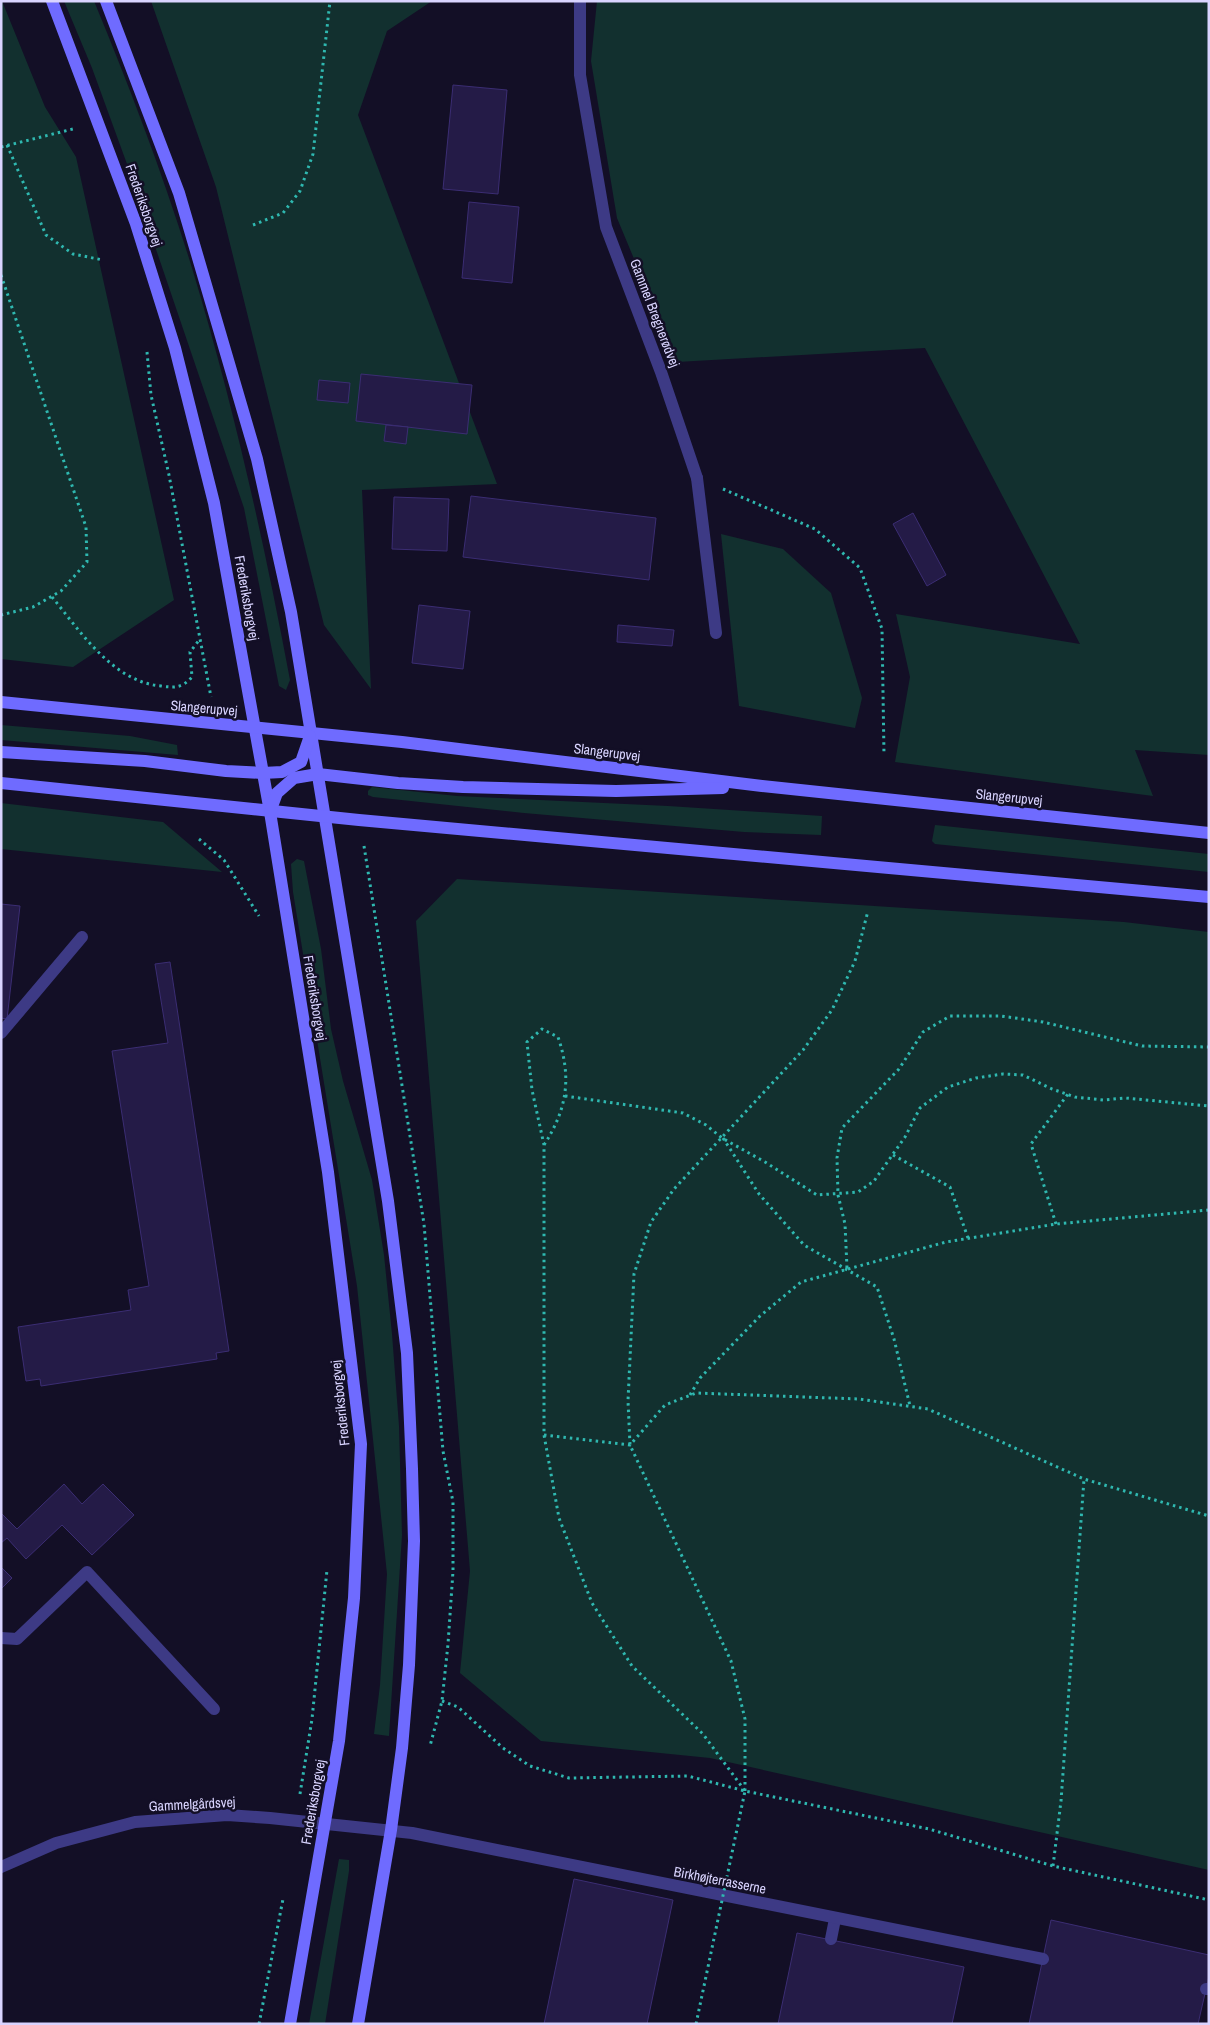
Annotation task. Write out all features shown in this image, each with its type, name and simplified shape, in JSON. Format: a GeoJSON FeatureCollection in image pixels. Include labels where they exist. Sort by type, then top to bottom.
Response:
{"type":"FeatureCollection","features":[{"type":"Feature","properties":{"kind":"street","name":"Frederiksborgvej"},"geometry":{"type":"LineString","coordinates":[[52,1],[136,224],[175,348],[214,503],[270,812],[328,1172],[361,1444],[354,1598],[339,1741],[290,2024]]}},
{"type":"Feature","properties":{"kind":"street"},"geometry":{"type":"LineString","coordinates":[[106,1],[179,193],[257,459],[291,612],[388,1201],[407,1353],[412,1469],[413,1560],[409,1665],[402,1748],[391,1830],[358,2024]]}},
{"type":"Feature","properties":{"kind":"street","name":"Gammel Bregnerødvej"},"geometry":{"type":"LineString","coordinates":[[580,1],[580,75],[606,227],[661,372],[697,478],[716,633]]}},
{"type":"Feature","properties":{"kind":"street","name":"Slangerupvej"},"geometry":{"type":"LineString","coordinates":[[1,702],[311,733],[762,786],[1209,832]]}},
{"type":"Feature","properties":{"kind":"street"},"geometry":{"type":"LineString","coordinates":[[1,752],[145,761],[226,771],[282,772],[302,762],[311,733]]}},
{"type":"Feature","properties":{"kind":"street"},"geometry":{"type":"LineString","coordinates":[[270,812],[277,793],[294,778],[318,774],[398,783],[597,791],[762,786]]}},
{"type":"Feature","properties":{"kind":"street"},"geometry":{"type":"LineString","coordinates":[[1,783],[270,812],[1209,897]]}},
{"type":"Feature","properties":{"kind":"street"},"geometry":{"type":"LineString","coordinates":[[1,1034],[82,937]]}},
{"type":"Feature","properties":{"kind":"street"},"geometry":{"type":"LineString","coordinates":[[1,1638],[17,1639],[87,1572],[214,1709]]}},
{"type":"Feature","properties":{"kind":"street","name":"Gammelgårdsvej"},"geometry":{"type":"LineString","coordinates":[[1,1867],[56,1842],[135,1822],[227,1815],[391,1830]]}},
{"type":"Feature","properties":{"kind":"street","name":"Birkhøjterrasserne"},"geometry":{"type":"LineString","coordinates":[[391,1830],[1043,1959]]}},
{"type":"Feature","properties":{"kind":"street"},"geometry":{"type":"LineString","coordinates":[[832,1939],[836,1919]]}},
{"type":"Feature","properties":{"kind":"path"},"geometry":{"type":"LineString","coordinates":[[253,225],[284,213],[300,191],[313,154],[330,1]]}},
{"type":"Feature","properties":{"kind":"path"},"geometry":{"type":"LineString","coordinates":[[1,147],[78,128]]}},
{"type":"Feature","properties":{"kind":"path"},"geometry":{"type":"LineString","coordinates":[[7,145],[46,236],[73,254],[103,260]]}},
{"type":"Feature","properties":{"kind":"path"},"geometry":{"type":"LineString","coordinates":[[1,275],[86,527],[87,562],[61,591],[52,597],[33,607],[1,615]]}},
{"type":"Feature","properties":{"kind":"path"},"geometry":{"type":"LineString","coordinates":[[146,347],[151,396],[204,656]]}},
{"type":"Feature","properties":{"kind":"path"},"geometry":{"type":"LineString","coordinates":[[697,478],[815,529],[860,568],[882,629],[884,755]]}},
{"type":"Feature","properties":{"kind":"path"},"geometry":{"type":"LineString","coordinates":[[52,597],[89,641],[118,670],[145,685],[176,688],[185,684],[192,677],[190,652],[201,638]]}},
{"type":"Feature","properties":{"kind":"path"},"geometry":{"type":"LineString","coordinates":[[199,839],[224,860],[258,915],[264,919]]}},
{"type":"Feature","properties":{"kind":"path"},"geometry":{"type":"LineString","coordinates":[[374,899],[424,1224],[443,1451],[454,1502],[453,1571],[442,1701],[429,1751]]}},
{"type":"Feature","properties":{"kind":"path"},"geometry":{"type":"LineString","coordinates":[[696,2024],[745,1791],[745,1718],[731,1661],[630,1446],[628,1401],[634,1274],[651,1222],[674,1189],[803,1050],[832,1010],[855,961],[868,911]]}},
{"type":"Feature","properties":{"kind":"path"},"geometry":{"type":"LineString","coordinates":[[847,1268],[845,1224],[838,1195],[837,1158],[842,1128],[899,1069],[923,1032],[950,1016],[1001,1016],[1043,1022],[1142,1046],[1209,1047]]}},
{"type":"Feature","properties":{"kind":"path"},"geometry":{"type":"LineString","coordinates":[[544,1145],[558,1124],[565,1096],[563,1052],[558,1037],[542,1029],[527,1042],[532,1090],[544,1145],[544,1435],[559,1518],[592,1603],[632,1666],[703,1734],[745,1791]]}},
{"type":"Feature","properties":{"kind":"path"},"geometry":{"type":"LineString","coordinates":[[565,1096],[683,1113],[706,1125],[722,1138],[818,1195],[858,1192],[874,1181],[893,1155],[920,1108],[948,1087],[976,1078],[1003,1074],[1024,1075],[1052,1089],[1068,1094],[1103,1100],[1125,1098],[1209,1106]]}},
{"type":"Feature","properties":{"kind":"path"},"geometry":{"type":"LineString","coordinates":[[1056,1224],[1030,1144],[1068,1094]]}},
{"type":"Feature","properties":{"kind":"path"},"geometry":{"type":"LineString","coordinates":[[722,1138],[759,1194],[804,1246],[847,1268],[877,1287],[894,1340],[910,1406]]}},
{"type":"Feature","properties":{"kind":"path"},"geometry":{"type":"LineString","coordinates":[[893,1155],[950,1187],[968,1239]]}},
{"type":"Feature","properties":{"kind":"path"},"geometry":{"type":"LineString","coordinates":[[690,1395],[700,1378],[760,1316],[801,1282],[847,1268],[968,1239],[1056,1224],[1209,1210]]}},
{"type":"Feature","properties":{"kind":"path"},"geometry":{"type":"LineString","coordinates":[[630,1446],[665,1405],[696,1393],[859,1399],[928,1409],[1084,1479],[1209,1516]]}},
{"type":"Feature","properties":{"kind":"path"},"geometry":{"type":"LineString","coordinates":[[544,1435],[630,1446]]}},
{"type":"Feature","properties":{"kind":"path"},"geometry":{"type":"LineString","coordinates":[[1053,1866],[1061,1801],[1084,1479]]}},
{"type":"Feature","properties":{"kind":"path"},"geometry":{"type":"LineString","coordinates":[[309,1738],[328,1562]]}},
{"type":"Feature","properties":{"kind":"path"},"geometry":{"type":"LineString","coordinates":[[442,1701],[458,1707],[503,1748],[530,1766],[568,1778],[688,1776],[745,1791],[930,1829],[1053,1866],[1209,1900]]}},
{"type":"Feature","properties":{"kind":"path"},"geometry":{"type":"LineString","coordinates":[[259,2024],[285,1889]]}},
{"type":"Feature","properties":{"kind":"green space"},"geometry":{"type":"Polygon","coordinates":[[[2,1],[45,107],[76,157],[174,600],[73,667],[1,659],[2,1]]]}},
{"type":"Feature","properties":{"kind":"green space"},"geometry":{"type":"Polygon","coordinates":[[[64,1],[94,1],[146,133],[192,268],[247,472],[290,680],[286,690],[279,686],[244,508],[127,164],[92,68],[64,1]]]}},
{"type":"Feature","properties":{"kind":"green space"},"geometry":{"type":"Polygon","coordinates":[[[151,1],[432,1],[387,31],[358,115],[497,484],[362,490],[371,689],[324,625],[216,187],[151,1]]]}},
{"type":"Feature","properties":{"kind":"green space"},"geometry":{"type":"Polygon","coordinates":[[[597,1],[1209,1],[1209,755],[1135,750],[1153,796],[895,762],[910,677],[896,614],[1080,644],[925,348],[677,362],[617,218],[591,61],[597,1]]]}},
{"type":"Feature","properties":{"kind":"green space"},"geometry":{"type":"Polygon","coordinates":[[[721,534],[783,549],[831,593],[862,698],[855,728],[739,706],[721,534]]]}},
{"type":"Feature","properties":{"kind":"green space"},"geometry":{"type":"Polygon","coordinates":[[[1,725],[130,736],[177,745],[178,755],[1,740],[1,725]]]}},
{"type":"Feature","properties":{"kind":"green space"},"geometry":{"type":"Polygon","coordinates":[[[372,787],[457,796],[668,806],[822,816],[821,835],[744,832],[524,813],[373,797],[368,795],[368,791],[372,787]]]}},
{"type":"Feature","properties":{"kind":"green space"},"geometry":{"type":"Polygon","coordinates":[[[1,803],[163,822],[222,872],[1,849],[1,803]]]}},
{"type":"Feature","properties":{"kind":"green space"},"geometry":{"type":"Polygon","coordinates":[[[935,825],[1209,854],[1209,872],[935,844],[932,841],[935,825]]]}},
{"type":"Feature","properties":{"kind":"green space"},"geometry":{"type":"Polygon","coordinates":[[[297,859],[304,861],[321,949],[331,1029],[343,1081],[372,1180],[384,1255],[399,1426],[402,1535],[389,1736],[374,1734],[380,1685],[387,1574],[357,1286],[293,892],[291,864],[297,859]]]}},
{"type":"Feature","properties":{"kind":"green space"},"geometry":{"type":"Polygon","coordinates":[[[457,879],[1124,922],[1209,932],[1209,1870],[710,1758],[541,1741],[460,1673],[470,1571],[416,921],[457,879]]]}},
{"type":"Feature","properties":{"kind":"green space"},"geometry":{"type":"Polygon","coordinates":[[[339,1859],[349,1860],[349,1871],[325,2024],[309,2024],[339,1859]]]}},
{"type":"Feature","properties":{"kind":"building"},"geometry":{"type":"Polygon","coordinates":[[[453,85],[507,90],[498,194],[443,189],[453,85]]]}},
{"type":"Feature","properties":{"kind":"building"},"geometry":{"type":"Polygon","coordinates":[[[469,202],[519,207],[512,283],[462,278],[469,202]]]}},
{"type":"Feature","properties":{"kind":"building"},"geometry":{"type":"Polygon","coordinates":[[[361,374],[472,385],[467,434],[356,421],[361,374]]]}},
{"type":"Feature","properties":{"kind":"building"},"geometry":{"type":"Polygon","coordinates":[[[319,380],[350,383],[348,403],[317,400],[319,380]]]}},
{"type":"Feature","properties":{"kind":"building"},"geometry":{"type":"Polygon","coordinates":[[[386,425],[408,427],[406,444],[384,441],[386,425]]]}},
{"type":"Feature","properties":{"kind":"building"},"geometry":{"type":"Polygon","coordinates":[[[471,496],[656,518],[649,580],[463,557],[471,496]]]}},
{"type":"Feature","properties":{"kind":"building"},"geometry":{"type":"Polygon","coordinates":[[[394,497],[449,499],[447,551],[392,549],[394,497]]]}},
{"type":"Feature","properties":{"kind":"building"},"geometry":{"type":"Polygon","coordinates":[[[913,513],[946,575],[927,586],[893,524],[913,513]]]}},
{"type":"Feature","properties":{"kind":"building"},"geometry":{"type":"Polygon","coordinates":[[[419,605],[470,611],[463,669],[412,663],[419,605]]]}},
{"type":"Feature","properties":{"kind":"building"},"geometry":{"type":"Polygon","coordinates":[[[618,625],[674,630],[672,646],[617,642],[618,625]]]}},
{"type":"Feature","properties":{"kind":"building"},"geometry":{"type":"Polygon","coordinates":[[[1,904],[20,906],[7,1019],[1,1018],[1,904]]]}},
{"type":"Feature","properties":{"kind":"building"},"geometry":{"type":"Polygon","coordinates":[[[170,962],[229,1351],[216,1353],[217,1359],[41,1386],[40,1379],[26,1381],[18,1327],[131,1310],[128,1290],[149,1286],[112,1051],[168,1043],[155,964],[170,962]]]}},
{"type":"Feature","properties":{"kind":"building"},"geometry":{"type":"Polygon","coordinates":[[[64,1484],[82,1504],[103,1484],[134,1515],[92,1555],[62,1525],[26,1559],[7,1538],[1,1543],[1,1513],[17,1529],[64,1484]]]}},
{"type":"Feature","properties":{"kind":"building"},"geometry":{"type":"Polygon","coordinates":[[[1,1567],[12,1578],[1,1589],[1,1567]]]}},
{"type":"Feature","properties":{"kind":"building"},"geometry":{"type":"Polygon","coordinates":[[[574,1879],[673,1900],[647,2024],[544,2024],[574,1879]]]}},
{"type":"Feature","properties":{"kind":"building"},"geometry":{"type":"Polygon","coordinates":[[[1051,1920],[1209,1955],[1209,1976],[1198,2024],[1029,2024],[1051,1920]]]}},
{"type":"Feature","properties":{"kind":"building"},"geometry":{"type":"Polygon","coordinates":[[[797,1933],[964,1967],[952,2024],[778,2024],[797,1933]]]}}]}
